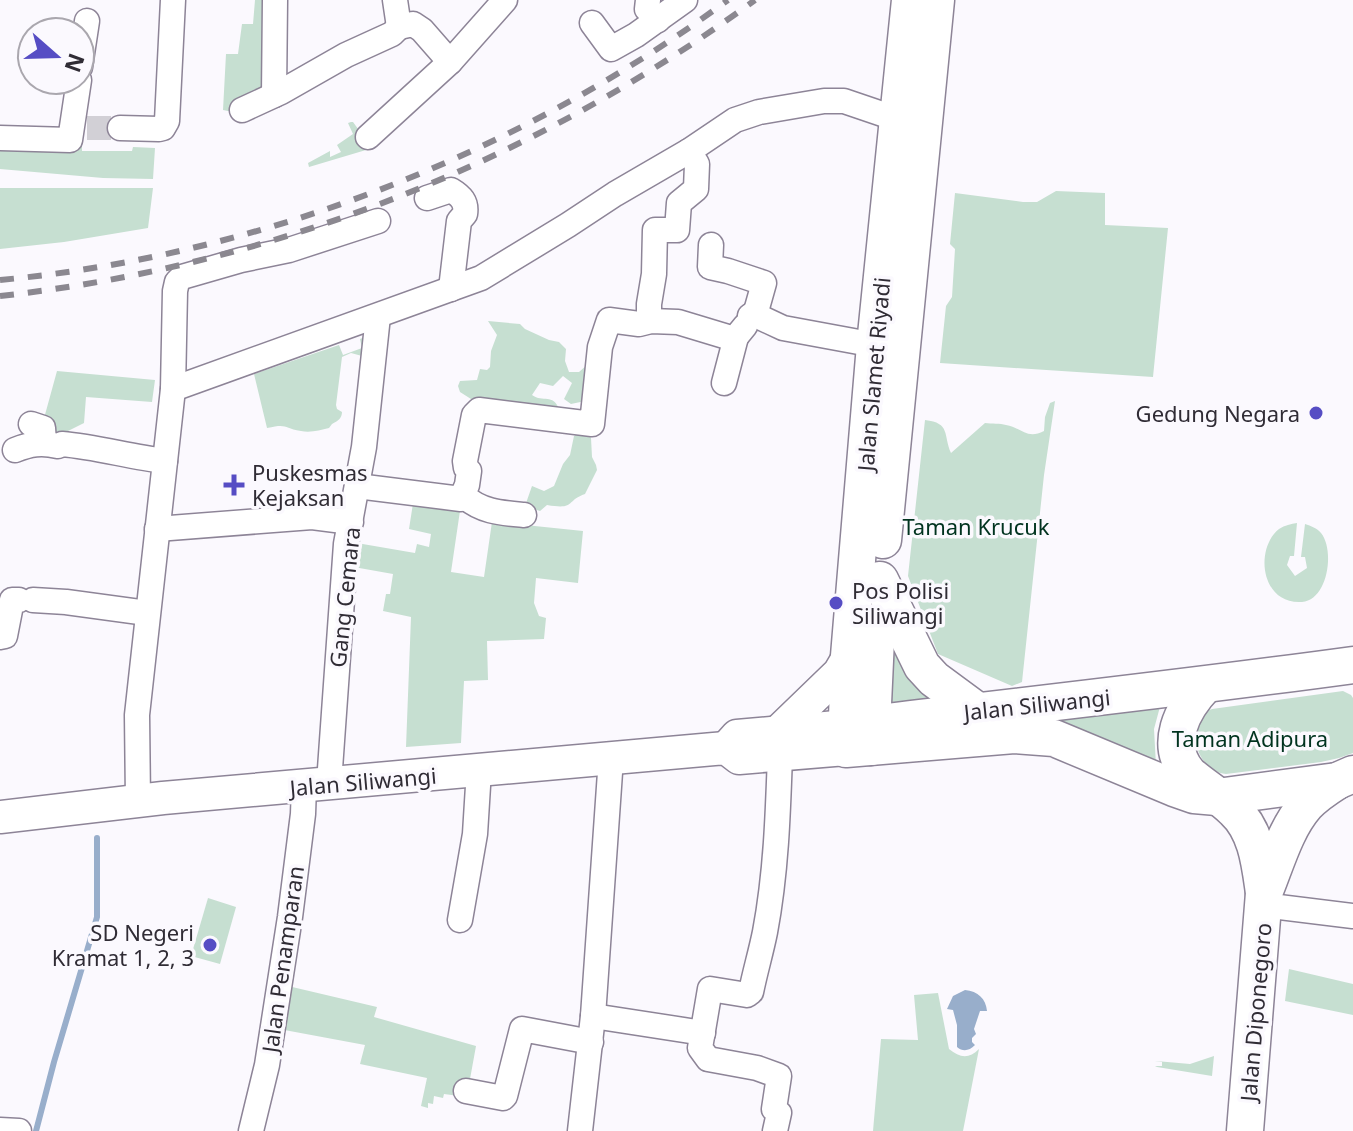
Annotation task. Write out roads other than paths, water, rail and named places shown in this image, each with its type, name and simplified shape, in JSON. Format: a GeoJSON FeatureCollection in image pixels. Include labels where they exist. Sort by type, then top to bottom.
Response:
{"type":"FeatureCollection","features":[{"type":"Feature","properties":{"kind":"highway","name":"Jalan Slamet Riyadi"},"geometry":{"type":"LineString","coordinates":[[859,736],[849,656],[875,345],[910,0]]}},
{"type":"Feature","properties":{"kind":"highway","name":"Jalan Slamet Riyadi"},"geometry":{"type":"LineString","coordinates":[[859,736],[880,580],[936,0]]}},
{"type":"Feature","properties":{"kind":"highway"},"geometry":{"type":"LineString","coordinates":[[880,580],[922,666],[934,679],[976,710]]}},
{"type":"Feature","properties":{"kind":"highway","name":"Jalan Siliwangi"},"geometry":{"type":"LineString","coordinates":[[859,736],[976,710],[1351,667]]}},
{"type":"Feature","properties":{"kind":"highway"},"geometry":{"type":"LineString","coordinates":[[1205,685],[1186,708],[1180,722],[1176,736],[1177,753],[1189,774],[1242,819],[1258,855],[1264,899]]}},
{"type":"Feature","properties":{"kind":"highway","name":"Jalan Siliwangi"},"geometry":{"type":"LineString","coordinates":[[859,736],[1014,735],[1054,738],[1174,788],[1194,795],[1217,797],[1345,778]]}},
{"type":"Feature","properties":{"kind":"highway"},"geometry":{"type":"LineString","coordinates":[[1264,899],[1290,830],[1305,807],[1319,793],[1345,778]]}},
{"type":"Feature","properties":{"kind":"highway","name":"Jalan Diponegoro"},"geometry":{"type":"LineString","coordinates":[[1245,1131],[1264,899]]}},
{"type":"Feature","properties":{"kind":"main road"},"geometry":{"type":"LineString","coordinates":[[779,743],[839,673],[849,656]]}},
{"type":"Feature","properties":{"kind":"main road","name":"Jalan Siliwangi"},"geometry":{"type":"LineString","coordinates":[[0,817],[138,801],[726,748],[737,736],[779,743],[859,736]]}},
{"type":"Feature","properties":{"kind":"street"},"geometry":{"type":"LineString","coordinates":[[120,128],[159,129],[167,121],[173,0]]}},
{"type":"Feature","properties":{"kind":"street"},"geometry":{"type":"LineString","coordinates":[[274,95],[275,0]]}},
{"type":"Feature","properties":{"kind":"street"},"geometry":{"type":"LineString","coordinates":[[395,0],[399,27]]}},
{"type":"Feature","properties":{"kind":"street"},"geometry":{"type":"LineString","coordinates":[[368,137],[450,62],[505,0]]}},
{"type":"Feature","properties":{"kind":"street"},"geometry":{"type":"LineString","coordinates":[[592,23],[611,49],[653,10],[685,0]]}},
{"type":"Feature","properties":{"kind":"street"},"geometry":{"type":"LineString","coordinates":[[242,110],[408,24],[422,30],[450,62]]}},
{"type":"Feature","properties":{"kind":"street"},"geometry":{"type":"LineString","coordinates":[[0,138],[71,138],[80,128],[79,96]]}},
{"type":"Feature","properties":{"kind":"street"},"geometry":{"type":"LineString","coordinates":[[173,389],[490,274],[615,194],[691,154],[735,120],[807,103],[844,101],[897,119]]}},
{"type":"Feature","properties":{"kind":"street"},"geometry":{"type":"LineString","coordinates":[[649,321],[655,230],[677,230],[679,203],[696,189],[697,164],[691,154]]}},
{"type":"Feature","properties":{"kind":"street"},"geometry":{"type":"LineString","coordinates":[[427,198],[451,190],[461,196],[466,205],[466,212],[459,221],[451,289]]}},
{"type":"Feature","properties":{"kind":"street"},"geometry":{"type":"LineString","coordinates":[[138,801],[137,715],[173,389],[177,282],[182,277],[289,250],[378,221]]}},
{"type":"Feature","properties":{"kind":"street"},"geometry":{"type":"LineString","coordinates":[[711,245],[710,267],[764,283],[724,383]]}},
{"type":"Feature","properties":{"kind":"street","name":"Gang Cemara"},"geometry":{"type":"LineString","coordinates":[[316,785],[346,544],[364,447],[378,316]]}},
{"type":"Feature","properties":{"kind":"street"},"geometry":{"type":"LineString","coordinates":[[357,486],[461,499],[469,471],[465,461],[476,411],[592,424],[600,347],[607,321],[746,324],[875,345]]}},
{"type":"Feature","properties":{"kind":"street"},"geometry":{"type":"LineString","coordinates":[[15,450],[30,444],[37,433],[58,446],[94,447],[165,461]]}},
{"type":"Feature","properties":{"kind":"street"},"geometry":{"type":"LineString","coordinates":[[464,496],[473,505],[524,515]]}},
{"type":"Feature","properties":{"kind":"street"},"geometry":{"type":"LineString","coordinates":[[157,529],[312,517],[351,522]]}},
{"type":"Feature","properties":{"kind":"street"},"geometry":{"type":"LineString","coordinates":[[0,637],[5,636],[12,600],[66,602],[147,613]]}},
{"type":"Feature","properties":{"kind":"street"},"geometry":{"type":"LineString","coordinates":[[775,1131],[779,1113],[774,1109],[779,1076],[757,1068],[706,1059],[700,1048],[710,989],[747,995],[751,992],[765,931],[772,881],[779,743]]}},
{"type":"Feature","properties":{"kind":"street"},"geometry":{"type":"LineString","coordinates":[[580,1131],[591,1042],[611,758]]}},
{"type":"Feature","properties":{"kind":"street"},"geometry":{"type":"LineString","coordinates":[[460,920],[475,834],[479,770]]}},
{"type":"Feature","properties":{"kind":"street","name":"Jalan Penamparan"},"geometry":{"type":"LineString","coordinates":[[251,1131],[267,1065],[303,814],[316,785]]}},
{"type":"Feature","properties":{"kind":"street"},"geometry":{"type":"LineString","coordinates":[[1264,899],[1353,916]]}},
{"type":"Feature","properties":{"kind":"street"},"geometry":{"type":"LineString","coordinates":[[593,1016],[703,1033]]}},
{"type":"Feature","properties":{"kind":"street"},"geometry":{"type":"LineString","coordinates":[[466,1091],[502,1107],[522,1029],[591,1042]]}},
{"type":"Feature","properties":{"kind":"street"},"geometry":{"type":"LineString","coordinates":[[0,1130],[19,1131]]}},
{"type":"Feature","properties":{"kind":"water"},"geometry":{"type":"Polygon","coordinates":[[[965,990],[980,996],[987,1011],[980,1011],[974,1029],[976,1034],[972,1038],[975,1045],[968,1050],[957,1047],[957,1025],[953,1010],[947,1009],[953,996],[965,990]]]}},
{"type":"Feature","properties":{"kind":"waterway"},"geometry":{"type":"LineString","coordinates":[[36,1131],[97,917],[97,838]]}},
{"type":"Feature","properties":{"kind":"tunnel"},"geometry":{"type":"LineString","coordinates":[[87,128],[120,128]]}},
{"type":"Feature","properties":{"kind":"railway"},"geometry":{"type":"LineString","coordinates":[[0,280],[97,267],[193,248],[289,221],[382,189],[474,150],[562,105],[647,55],[728,0]]}},
{"type":"Feature","properties":{"kind":"railway"},"geometry":{"type":"LineString","coordinates":[[0,296],[101,281],[202,260],[300,232],[397,198],[491,157],[582,110],[670,58],[755,0]]}},
{"type":"Feature","properties":{"kind":"place","name":"Gedung Negara"},"geometry":{"type":"Point","coordinates":[1316,413]}},
{"type":"Feature","properties":{"kind":"place","name":"Puskesmas Kejaksan"},"geometry":{"type":"Point","coordinates":[234,485]}},
{"type":"Feature","properties":{"kind":"place","name":"Pos Polisi Siliwangi"},"geometry":{"type":"Point","coordinates":[836,603]}},
{"type":"Feature","properties":{"kind":"place","name":"SD Negeri Kramat 1, 2, 3"},"geometry":{"type":"Point","coordinates":[210,945]}},
{"type":"Feature","properties":{"kind":"park label","name":"Taman Krucuk"},"geometry":{"type":"Point","coordinates":[976,526]}},
{"type":"Feature","properties":{"kind":"park label","name":"Taman Adipura"},"geometry":{"type":"Point","coordinates":[1250,738]}}]}
